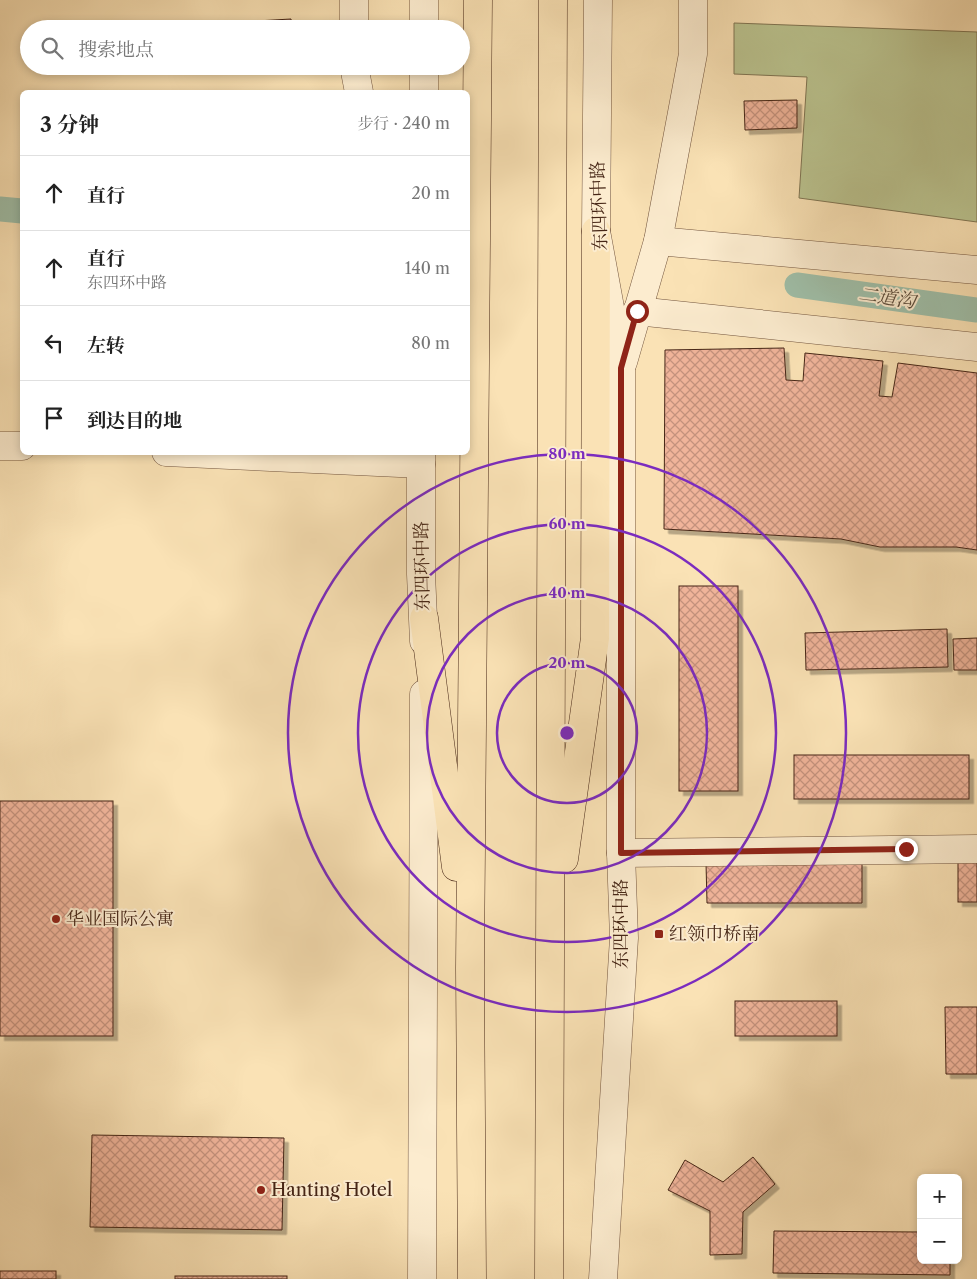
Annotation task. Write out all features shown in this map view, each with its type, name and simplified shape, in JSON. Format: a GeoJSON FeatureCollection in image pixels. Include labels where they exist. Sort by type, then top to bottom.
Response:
{"type":"FeatureCollection","features":[{"type":"Feature","properties":{"kind":"highway"},"geometry":{"type":"LineString","coordinates":[[472,1279],[470,968],[478,0]]}},
{"type":"Feature","properties":{"kind":"highway"},"geometry":{"type":"LineString","coordinates":[[549,1279],[553,0]]}},
{"type":"Feature","properties":{"kind":"highway"},"geometry":{"type":"LineString","coordinates":[[550,964],[595,638],[596,231]]}},
{"type":"Feature","properties":{"kind":"highway"},"geometry":{"type":"LineString","coordinates":[[424,618],[470,968]]}},
{"type":"Feature","properties":{"kind":"street"},"geometry":{"type":"LineString","coordinates":[[354,0],[354,20]]}},
{"type":"Feature","properties":{"kind":"street"},"geometry":{"type":"LineString","coordinates":[[424,0],[424,20]]}},
{"type":"Feature","properties":{"kind":"street","name":"东四环中路"},"geometry":{"type":"LineString","coordinates":[[598,0],[596,231],[621,368],[621,853],[624,938],[603,1279]]}},
{"type":"Feature","properties":{"kind":"street"},"geometry":{"type":"LineString","coordinates":[[621,368],[658,241],[692,54],[693,0]]}},
{"type":"Feature","properties":{"kind":"street"},"geometry":{"type":"LineString","coordinates":[[356,75],[359,90]]}},
{"type":"Feature","properties":{"kind":"street"},"geometry":{"type":"LineString","coordinates":[[424,75],[424,90]]}},
{"type":"Feature","properties":{"kind":"street"},"geometry":{"type":"LineString","coordinates":[[658,241],[977,270]]}},
{"type":"Feature","properties":{"kind":"street"},"geometry":{"type":"LineString","coordinates":[[637,311],[977,347]]}},
{"type":"Feature","properties":{"kind":"street"},"geometry":{"type":"LineString","coordinates":[[0,446],[20,446]]}},
{"type":"Feature","properties":{"kind":"street"},"geometry":{"type":"LineString","coordinates":[[294,455],[421,458]]}},
{"type":"Feature","properties":{"kind":"street","name":"东四环中路"},"geometry":{"type":"LineString","coordinates":[[421,458],[425,793],[422,1279]]}},
{"type":"Feature","properties":{"kind":"street"},"geometry":{"type":"LineString","coordinates":[[621,853],[977,849]]}},
{"type":"Feature","properties":{"kind":"green space"},"geometry":{"type":"Polygon","coordinates":[[[734,23],[977,32],[977,222],[799,198],[807,77],[734,74],[734,23]]]}},
{"type":"Feature","properties":{"kind":"building"},"geometry":{"type":"Polygon","coordinates":[[[797,100],[797,128],[745,130],[744,101],[797,100]]]}},
{"type":"Feature","properties":{"kind":"building"},"geometry":{"type":"Polygon","coordinates":[[[784,348],[786,380],[803,381],[805,353],[883,361],[879,396],[892,397],[898,363],[977,373],[977,550],[956,547],[880,547],[841,539],[664,529],[665,350],[784,348]]]}},
{"type":"Feature","properties":{"kind":"building"},"geometry":{"type":"Polygon","coordinates":[[[679,586],[738,586],[738,791],[679,791],[679,586]]]}},
{"type":"Feature","properties":{"kind":"building"},"geometry":{"type":"Polygon","coordinates":[[[947,629],[948,667],[806,670],[805,633],[947,629]]]}},
{"type":"Feature","properties":{"kind":"building"},"geometry":{"type":"Polygon","coordinates":[[[977,638],[977,670],[954,670],[953,639],[977,638]]]}},
{"type":"Feature","properties":{"kind":"building"},"geometry":{"type":"Polygon","coordinates":[[[794,755],[969,755],[969,799],[794,799],[794,755]]]}},
{"type":"Feature","properties":{"kind":"building","name":"华业国际公寓"},"geometry":{"type":"Polygon","coordinates":[[[0,801],[113,801],[113,1036],[0,1036],[0,801]]]}},
{"type":"Feature","properties":{"kind":"building"},"geometry":{"type":"Polygon","coordinates":[[[958,861],[977,861],[977,902],[958,902],[958,861]]]}},
{"type":"Feature","properties":{"kind":"building"},"geometry":{"type":"Polygon","coordinates":[[[862,862],[862,903],[707,903],[706,863],[862,862]]]}},
{"type":"Feature","properties":{"kind":"building"},"geometry":{"type":"Polygon","coordinates":[[[735,1001],[837,1001],[837,1036],[735,1036],[735,1001]]]}},
{"type":"Feature","properties":{"kind":"building"},"geometry":{"type":"Polygon","coordinates":[[[945,1007],[977,1007],[977,1074],[946,1074],[945,1007]]]}},
{"type":"Feature","properties":{"kind":"building"},"geometry":{"type":"Polygon","coordinates":[[[92,1135],[284,1138],[282,1230],[90,1227],[92,1135]]]}},
{"type":"Feature","properties":{"kind":"building"},"geometry":{"type":"Polygon","coordinates":[[[753,1157],[775,1184],[743,1212],[742,1254],[710,1255],[710,1211],[668,1190],[685,1160],[723,1182],[753,1157]]]}},
{"type":"Feature","properties":{"kind":"building"},"geometry":{"type":"Polygon","coordinates":[[[774,1231],[917,1232],[917,1264],[950,1264],[950,1275],[773,1273],[774,1231]]]}},
{"type":"Feature","properties":{"kind":"building"},"geometry":{"type":"Polygon","coordinates":[[[0,1271],[56,1271],[56,1279],[0,1279],[0,1271]]]}},
{"type":"Feature","properties":{"kind":"building"},"geometry":{"type":"Polygon","coordinates":[[[175,1276],[287,1276],[287,1279],[175,1279],[175,1276]]]}},
{"type":"Feature","properties":{"kind":"waterway","name":"二道沟"},"geometry":{"type":"LineString","coordinates":[[0,209],[20,211]]}},
{"type":"Feature","properties":{"kind":"waterway","name":"二道沟"},"geometry":{"type":"LineString","coordinates":[[797,285],[977,310]]}},
{"type":"Feature","properties":{"kind":"place","name":"华业国际公寓"},"geometry":{"type":"Point","coordinates":[56,919]}},
{"type":"Feature","properties":{"kind":"place","name":"红领巾桥南"},"geometry":{"type":"Point","coordinates":[659,934]}},
{"type":"Feature","properties":{"kind":"place","name":"Hanting Hotel"},"geometry":{"type":"Point","coordinates":[261,1190]}},
{"type":"Feature","properties":{"kind":"route"},"geometry":{"type":"LineString","coordinates":[[637,311],[621,368],[621,853],[906,849]]}}]}
